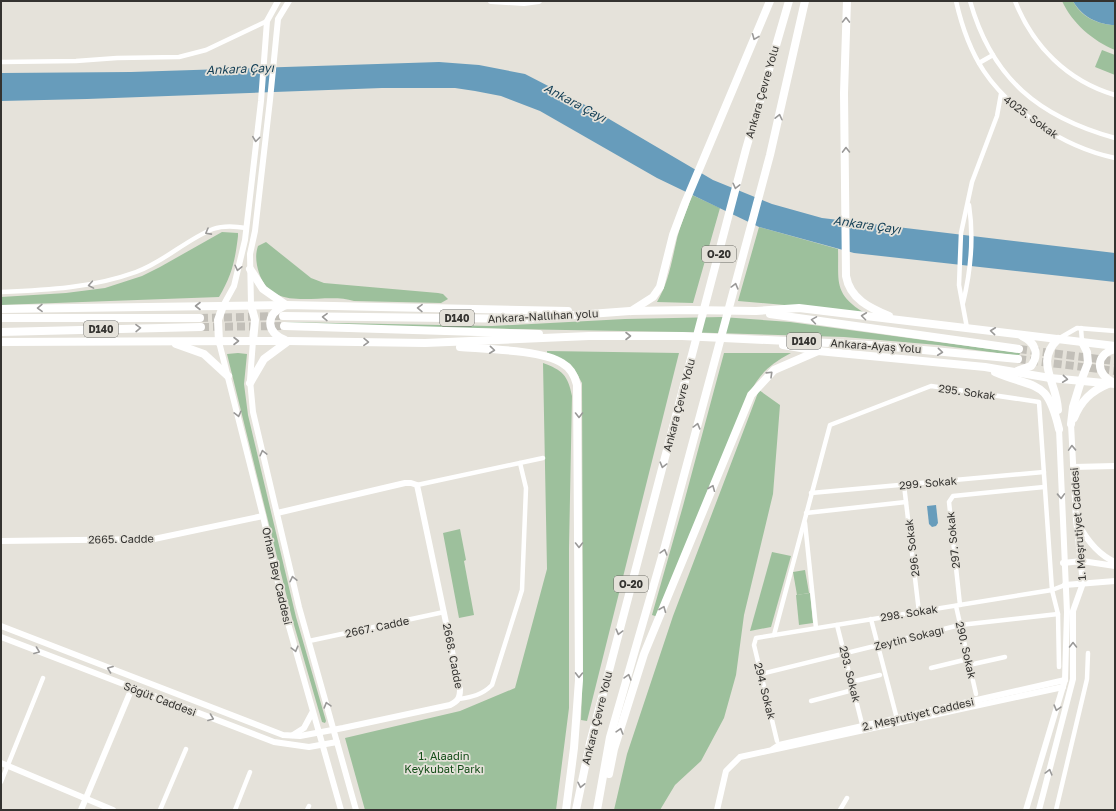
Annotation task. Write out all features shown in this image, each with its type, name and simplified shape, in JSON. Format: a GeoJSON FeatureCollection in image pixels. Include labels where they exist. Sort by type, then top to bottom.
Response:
{"type":"FeatureCollection","features":[{"type":"Feature","properties":{"kind":"highway"},"geometry":{"type":"LineString","coordinates":[[630,311],[653,297],[665,276],[673,234],[770,1]]}},
{"type":"Feature","properties":{"kind":"highway","name":"Ankara Çevre Yolu"},"geometry":{"type":"LineString","coordinates":[[576,810],[590,743],[746,149],[789,1]]}},
{"type":"Feature","properties":{"kind":"highway","name":"Ankara Çevre Yolu"},"geometry":{"type":"LineString","coordinates":[[597,810],[610,737],[665,546],[770,155],[805,1]]}},
{"type":"Feature","properties":{"kind":"highway"},"geometry":{"type":"LineString","coordinates":[[847,1],[844,93],[847,284],[856,297],[876,310],[897,320]]}},
{"type":"Feature","properties":{"kind":"highway"},"geometry":{"type":"LineString","coordinates":[[250,270],[263,289],[286,305]]}},
{"type":"Feature","properties":{"kind":"highway"},"geometry":{"type":"LineString","coordinates":[[250,305],[254,320],[254,341]]}},
{"type":"Feature","properties":{"kind":"highway"},"geometry":{"type":"LineString","coordinates":[[1,309],[286,305],[536,310],[599,313]]}},
{"type":"Feature","properties":{"kind":"highway"},"geometry":{"type":"LineString","coordinates":[[286,305],[274,312],[270,317],[270,324],[274,334],[288,341]]}},
{"type":"Feature","properties":{"kind":"highway"},"geometry":{"type":"LineString","coordinates":[[219,342],[218,320],[223,306]]}},
{"type":"Feature","properties":{"kind":"highway"},"geometry":{"type":"LineString","coordinates":[[756,311],[799,308],[1082,342],[1115,348]]}},
{"type":"Feature","properties":{"kind":"highway","name":"Ankara-Nallıhan yolu"},"geometry":{"type":"LineString","coordinates":[[283,316],[522,319],[630,311],[756,311]]}},
{"type":"Feature","properties":{"kind":"highway","name":"Ankara-Ayaş Yolu"},"geometry":{"type":"LineString","coordinates":[[756,311],[1019,349]]}},
{"type":"Feature","properties":{"kind":"highway","name":"D140"},"geometry":{"type":"LineString","coordinates":[[1,318],[200,322],[1,332]]}},
{"type":"Feature","properties":{"kind":"highway","name":"Ankara-Nallıhan yolu"},"geometry":{"type":"LineString","coordinates":[[284,326],[589,336]]}},
{"type":"Feature","properties":{"kind":"highway"},"geometry":{"type":"LineString","coordinates":[[1012,372],[1031,366],[1036,358],[1035,347],[1032,343],[1017,334]]}},
{"type":"Feature","properties":{"kind":"highway"},"geometry":{"type":"LineString","coordinates":[[1,342],[288,341],[425,343],[589,336]]}},
{"type":"Feature","properties":{"kind":"highway","name":"Ankara-Ayaş Yolu"},"geometry":{"type":"LineString","coordinates":[[589,336],[749,338],[871,345],[1018,359]]}},
{"type":"Feature","properties":{"kind":"highway"},"geometry":{"type":"LineString","coordinates":[[749,338],[818,351],[985,367],[1050,378],[1113,384]]}},
{"type":"Feature","properties":{"kind":"highway"},"geometry":{"type":"LineString","coordinates":[[1058,339],[1050,347],[1046,356],[1047,368],[1058,407],[1059,429]]}},
{"type":"Feature","properties":{"kind":"highway"},"geometry":{"type":"LineString","coordinates":[[250,383],[264,359],[288,341]]}},
{"type":"Feature","properties":{"kind":"highway"},"geometry":{"type":"LineString","coordinates":[[169,342],[204,354],[228,376]]}},
{"type":"Feature","properties":{"kind":"highway"},"geometry":{"type":"LineString","coordinates":[[1072,424],[1073,407],[1088,362],[1087,352],[1082,342]]}},
{"type":"Feature","properties":{"kind":"highway"},"geometry":{"type":"LineString","coordinates":[[425,343],[546,356],[562,362],[575,378],[579,398],[579,680],[574,748],[566,810]]}},
{"type":"Feature","properties":{"kind":"highway"},"geometry":{"type":"LineString","coordinates":[[1113,384],[1100,370],[1100,363],[1106,352],[1115,348]]}},
{"type":"Feature","properties":{"kind":"highway"},"geometry":{"type":"LineString","coordinates":[[601,810],[614,749],[644,654],[751,395],[774,370],[818,351]]}},
{"type":"Feature","properties":{"kind":"highway"},"geometry":{"type":"LineString","coordinates":[[985,367],[1044,391],[1054,407],[1059,429]]}},
{"type":"Feature","properties":{"kind":"highway"},"geometry":{"type":"LineString","coordinates":[[1072,424],[1076,412],[1088,395],[1113,384]]}},
{"type":"Feature","properties":{"kind":"main road"},"geometry":{"type":"LineString","coordinates":[[223,306],[234,286],[246,228],[261,101],[267,21],[278,1]]}},
{"type":"Feature","properties":{"kind":"main road"},"geometry":{"type":"LineString","coordinates":[[250,305],[250,254],[255,231],[278,19],[289,1]]}},
{"type":"Feature","properties":{"kind":"main road"},"geometry":{"type":"LineString","coordinates":[[491,1],[524,3],[539,1]]}},
{"type":"Feature","properties":{"kind":"main road"},"geometry":{"type":"LineString","coordinates":[[246,228],[255,231]]}},
{"type":"Feature","properties":{"kind":"main road","name":"Orhan Bey Caddesi"},"geometry":{"type":"LineString","coordinates":[[254,341],[250,383],[253,412],[309,641],[356,810]]}},
{"type":"Feature","properties":{"kind":"main road","name":"Orhan Bey Caddesi"},"geometry":{"type":"LineString","coordinates":[[219,342],[263,516],[284,609],[341,810]]}},
{"type":"Feature","properties":{"kind":"main road","name":"1. Meşrutiyet Caddesi"},"geometry":{"type":"LineString","coordinates":[[1039,810],[1073,679],[1073,612],[1083,583],[1082,561],[1076,520],[1072,424]]}},
{"type":"Feature","properties":{"kind":"main road","name":"1. Meşrutiyet Caddesi"},"geometry":{"type":"LineString","coordinates":[[1026,810],[1066,680],[1067,612],[1063,563],[1059,429]]}},
{"type":"Feature","properties":{"kind":"main road"},"geometry":{"type":"LineString","coordinates":[[1073,467],[1115,466]]}},
{"type":"Feature","properties":{"kind":"main road"},"geometry":{"type":"LineString","coordinates":[[277,513],[405,483],[417,485]]}},
{"type":"Feature","properties":{"kind":"main road","name":"2668. Cadde"},"geometry":{"type":"LineString","coordinates":[[318,732],[450,705],[459,699],[460,689],[417,485]]}},
{"type":"Feature","properties":{"kind":"main road","name":"2665. Cadde"},"geometry":{"type":"LineString","coordinates":[[1,541],[154,539],[263,516]]}},
{"type":"Feature","properties":{"kind":"main road"},"geometry":{"type":"LineString","coordinates":[[1076,520],[1084,535],[1091,543],[1100,552],[1115,562]]}},
{"type":"Feature","properties":{"kind":"main road"},"geometry":{"type":"LineString","coordinates":[[1063,563],[1082,561],[1115,566]]}},
{"type":"Feature","properties":{"kind":"main road"},"geometry":{"type":"LineString","coordinates":[[1065,585],[1115,581]]}},
{"type":"Feature","properties":{"kind":"main road","name":"Söğüt Caddesi"},"geometry":{"type":"LineString","coordinates":[[1,626],[259,727],[290,736],[318,732]]}},
{"type":"Feature","properties":{"kind":"main road","name":"Söğüt Caddesi"},"geometry":{"type":"LineString","coordinates":[[1,637],[274,742],[302,747],[322,746],[337,742]]}},
{"type":"Feature","properties":{"kind":"main road","name":"2. Meşrutiyet Caddesi"},"geometry":{"type":"LineString","coordinates":[[772,750],[779,745],[1066,680]]}},
{"type":"Feature","properties":{"kind":"main road","name":"2. Meşrutiyet Caddesi"},"geometry":{"type":"LineString","coordinates":[[717,810],[724,778],[730,765],[740,757],[1063,687]]}},
{"type":"Feature","properties":{"kind":"main road"},"geometry":{"type":"LineString","coordinates":[[81,810],[132,688]]}},
{"type":"Feature","properties":{"kind":"main road"},"geometry":{"type":"LineString","coordinates":[[290,736],[304,728],[312,711]]}},
{"type":"Feature","properties":{"kind":"main road"},"geometry":{"type":"LineString","coordinates":[[4,764],[114,810]]}},
{"type":"Feature","properties":{"kind":"street","name":"4025. Sokak"},"geometry":{"type":"LineString","coordinates":[[956,1],[961,23],[979,63],[1001,94],[1023,113],[1066,141],[1101,155],[1115,158]]}},
{"type":"Feature","properties":{"kind":"street"},"geometry":{"type":"LineString","coordinates":[[970,1],[979,27],[993,55],[1016,86],[1043,108],[1071,123],[1115,138]]}},
{"type":"Feature","properties":{"kind":"street"},"geometry":{"type":"LineString","coordinates":[[1015,1],[1030,34],[1054,61],[1078,79],[1115,95]]}},
{"type":"Feature","properties":{"kind":"street"},"geometry":{"type":"LineString","coordinates":[[1,62],[180,57],[206,50],[267,21]]}},
{"type":"Feature","properties":{"kind":"street"},"geometry":{"type":"LineString","coordinates":[[979,63],[993,55]]}},
{"type":"Feature","properties":{"kind":"street"},"geometry":{"type":"LineString","coordinates":[[967,328],[959,285],[961,234],[978,166],[997,116],[1001,94]]}},
{"type":"Feature","properties":{"kind":"street"},"geometry":{"type":"LineString","coordinates":[[963,304],[970,267],[971,234],[969,203]]}},
{"type":"Feature","properties":{"kind":"street"},"geometry":{"type":"LineString","coordinates":[[1,292],[90,286],[151,266],[212,229],[233,226],[246,228]]}},
{"type":"Feature","properties":{"kind":"street"},"geometry":{"type":"LineString","coordinates":[[1058,339],[1076,328],[1115,331]]}},
{"type":"Feature","properties":{"kind":"street"},"geometry":{"type":"LineString","coordinates":[[1081,328],[1082,342]]}},
{"type":"Feature","properties":{"kind":"street","name":"295. Sokak"},"geometry":{"type":"LineString","coordinates":[[774,635],[830,425],[931,386],[1039,402],[1052,590],[1058,614],[1059,667]]}},
{"type":"Feature","properties":{"kind":"street"},"geometry":{"type":"LineString","coordinates":[[417,485],[543,458]]}},
{"type":"Feature","properties":{"kind":"street"},"geometry":{"type":"LineString","coordinates":[[459,699],[477,696],[485,692],[492,685],[522,596],[526,488],[520,463]]}},
{"type":"Feature","properties":{"kind":"street","name":"299. Sokak"},"geometry":{"type":"LineString","coordinates":[[812,494],[1044,472]]}},
{"type":"Feature","properties":{"kind":"street","name":"296. Sokak"},"geometry":{"type":"LineString","coordinates":[[904,485],[919,612]]}},
{"type":"Feature","properties":{"kind":"street","name":"297. Sokak"},"geometry":{"type":"LineString","coordinates":[[958,605],[949,502],[950,499],[953,496],[1044,487]]}},
{"type":"Feature","properties":{"kind":"street"},"geometry":{"type":"LineString","coordinates":[[806,513],[906,502]]}},
{"type":"Feature","properties":{"kind":"street"},"geometry":{"type":"LineString","coordinates":[[805,519],[816,628]]}},
{"type":"Feature","properties":{"kind":"street","name":"298. Sokak"},"geometry":{"type":"LineString","coordinates":[[754,641],[756,638],[1052,590],[1065,585]]}},
{"type":"Feature","properties":{"kind":"street","name":"290. Sokak"},"geometry":{"type":"LineString","coordinates":[[958,605],[960,625],[976,694]]}},
{"type":"Feature","properties":{"kind":"street","name":"2667. Cadde"},"geometry":{"type":"LineString","coordinates":[[309,641],[444,612]]}},
{"type":"Feature","properties":{"kind":"street","name":"Zeytin Sokağı"},"geometry":{"type":"LineString","coordinates":[[761,674],[960,625],[1058,614]]}},
{"type":"Feature","properties":{"kind":"street"},"geometry":{"type":"LineString","coordinates":[[871,619],[896,715]]}},
{"type":"Feature","properties":{"kind":"street","name":"293. Sokak"},"geometry":{"type":"LineString","coordinates":[[837,625],[862,724]]}},
{"type":"Feature","properties":{"kind":"street","name":"294. Sokak"},"geometry":{"type":"LineString","coordinates":[[754,641],[777,740]]}},
{"type":"Feature","properties":{"kind":"street"},"geometry":{"type":"LineString","coordinates":[[1056,810],[1087,679],[1088,653]]}},
{"type":"Feature","properties":{"kind":"street"},"geometry":{"type":"LineString","coordinates":[[969,665],[1005,657]]}},
{"type":"Feature","properties":{"kind":"street"},"geometry":{"type":"LineString","coordinates":[[931,668],[968,659]]}},
{"type":"Feature","properties":{"kind":"street"},"geometry":{"type":"LineString","coordinates":[[852,682],[880,675]]}},
{"type":"Feature","properties":{"kind":"street"},"geometry":{"type":"LineString","coordinates":[[1,782],[4,764],[43,678]]}},
{"type":"Feature","properties":{"kind":"street"},"geometry":{"type":"LineString","coordinates":[[811,701],[853,690]]}},
{"type":"Feature","properties":{"kind":"street"},"geometry":{"type":"LineString","coordinates":[[160,810],[186,749]]}},
{"type":"Feature","properties":{"kind":"street"},"geometry":{"type":"LineString","coordinates":[[235,810],[250,772]]}},
{"type":"Feature","properties":{"kind":"street"},"geometry":{"type":"LineString","coordinates":[[840,810],[847,798]]}},
{"type":"Feature","properties":{"kind":"green space"},"geometry":{"type":"Polygon","coordinates":[[[1062,1],[1073,1],[1080,11],[1090,19],[1109,25],[1115,25],[1115,50],[1099,42],[1077,24],[1071,17],[1062,1]]]}},
{"type":"Feature","properties":{"kind":"green space"},"geometry":{"type":"Polygon","coordinates":[[[1102,50],[1115,55],[1115,75],[1095,67],[1102,50]]]}},
{"type":"Feature","properties":{"kind":"green space"},"geometry":{"type":"Polygon","coordinates":[[[692,195],[720,208],[693,303],[657,302],[667,281],[679,231],[692,195]]]}},
{"type":"Feature","properties":{"kind":"green space"},"geometry":{"type":"Polygon","coordinates":[[[759,227],[838,249],[838,278],[842,292],[853,305],[863,312],[738,301],[759,227]]]}},
{"type":"Feature","properties":{"kind":"green space"},"geometry":{"type":"Polygon","coordinates":[[[222,232],[238,233],[238,236],[232,268],[219,297],[1,305],[1,297],[66,293],[105,288],[142,276],[222,232]]]}},
{"type":"Feature","properties":{"kind":"green space"},"geometry":{"type":"Polygon","coordinates":[[[266,242],[311,278],[324,283],[438,293],[443,294],[448,299],[441,303],[354,301],[328,298],[287,298],[275,294],[266,286],[259,273],[256,253],[258,246],[266,242]]]}},
{"type":"Feature","properties":{"kind":"green space"},"geometry":{"type":"Polygon","coordinates":[[[722,317],[790,322],[1020,353],[1019,356],[938,345],[844,337],[682,332],[284,325],[284,322],[492,326],[625,319],[722,317]]]}},
{"type":"Feature","properties":{"kind":"green space"},"geometry":{"type":"Polygon","coordinates":[[[547,351],[679,353],[587,721],[581,720],[583,660],[582,383],[576,372],[547,353],[547,351]]]}},
{"type":"Feature","properties":{"kind":"green space"},"geometry":{"type":"Polygon","coordinates":[[[724,353],[791,353],[781,358],[767,369],[752,388],[743,406],[658,617],[652,615],[724,353]]]}},
{"type":"Feature","properties":{"kind":"green space"},"geometry":{"type":"Polygon","coordinates":[[[227,354],[247,354],[244,384],[248,415],[296,617],[326,721],[325,723],[322,722],[292,618],[227,354]]]}},
{"type":"Feature","properties":{"kind":"green space","name":"1. Alaadin Keykubat Parkı"},"geometry":{"type":"Polygon","coordinates":[[[543,363],[555,368],[563,374],[566,378],[572,396],[569,549],[569,708],[556,810],[365,810],[345,738],[460,711],[515,688],[547,569],[543,363]]]}},
{"type":"Feature","properties":{"kind":"green space"},"geometry":{"type":"Polygon","coordinates":[[[759,390],[780,405],[773,494],[744,615],[736,675],[724,718],[701,761],[675,785],[660,810],[614,810],[627,754],[673,616],[759,390]]]}},
{"type":"Feature","properties":{"kind":"green space"},"geometry":{"type":"Polygon","coordinates":[[[460,529],[474,615],[459,618],[443,533],[460,529]]]}},
{"type":"Feature","properties":{"kind":"green space"},"geometry":{"type":"Polygon","coordinates":[[[772,552],[791,556],[771,627],[750,631],[772,552]]]}},
{"type":"Feature","properties":{"kind":"green space"},"geometry":{"type":"Polygon","coordinates":[[[805,570],[809,593],[797,595],[793,572],[805,570]]]}},
{"type":"Feature","properties":{"kind":"green space"},"geometry":{"type":"Polygon","coordinates":[[[810,593],[813,623],[799,625],[796,595],[810,593]]]}},
{"type":"Feature","properties":{"kind":"water"},"geometry":{"type":"Polygon","coordinates":[[[1073,1],[1115,1],[1115,25],[1109,25],[1091,19],[1076,6],[1073,1]]]}},
{"type":"Feature","properties":{"kind":"water","name":"Ankara Çayı"},"geometry":{"type":"Polygon","coordinates":[[[439,62],[479,65],[525,74],[587,106],[713,180],[772,204],[822,218],[1115,253],[1115,282],[854,253],[759,227],[657,178],[540,111],[501,96],[475,91],[455,88],[382,88],[1,101],[1,73],[131,72],[439,62]]]}},
{"type":"Feature","properties":{"kind":"water"},"geometry":{"type":"Polygon","coordinates":[[[936,505],[938,523],[936,526],[932,527],[929,524],[927,506],[936,505]]]}},
{"type":"Feature","properties":{"kind":"tunnel"},"geometry":{"type":"LineString","coordinates":[[200,318],[283,316]]}},
{"type":"Feature","properties":{"kind":"tunnel"},"geometry":{"type":"LineString","coordinates":[[201,327],[284,326]]}},
{"type":"Feature","properties":{"kind":"tunnel"},"geometry":{"type":"LineString","coordinates":[[1019,349],[1115,361]]}},
{"type":"Feature","properties":{"kind":"tunnel"},"geometry":{"type":"LineString","coordinates":[[1018,359],[1115,371]]}}]}
